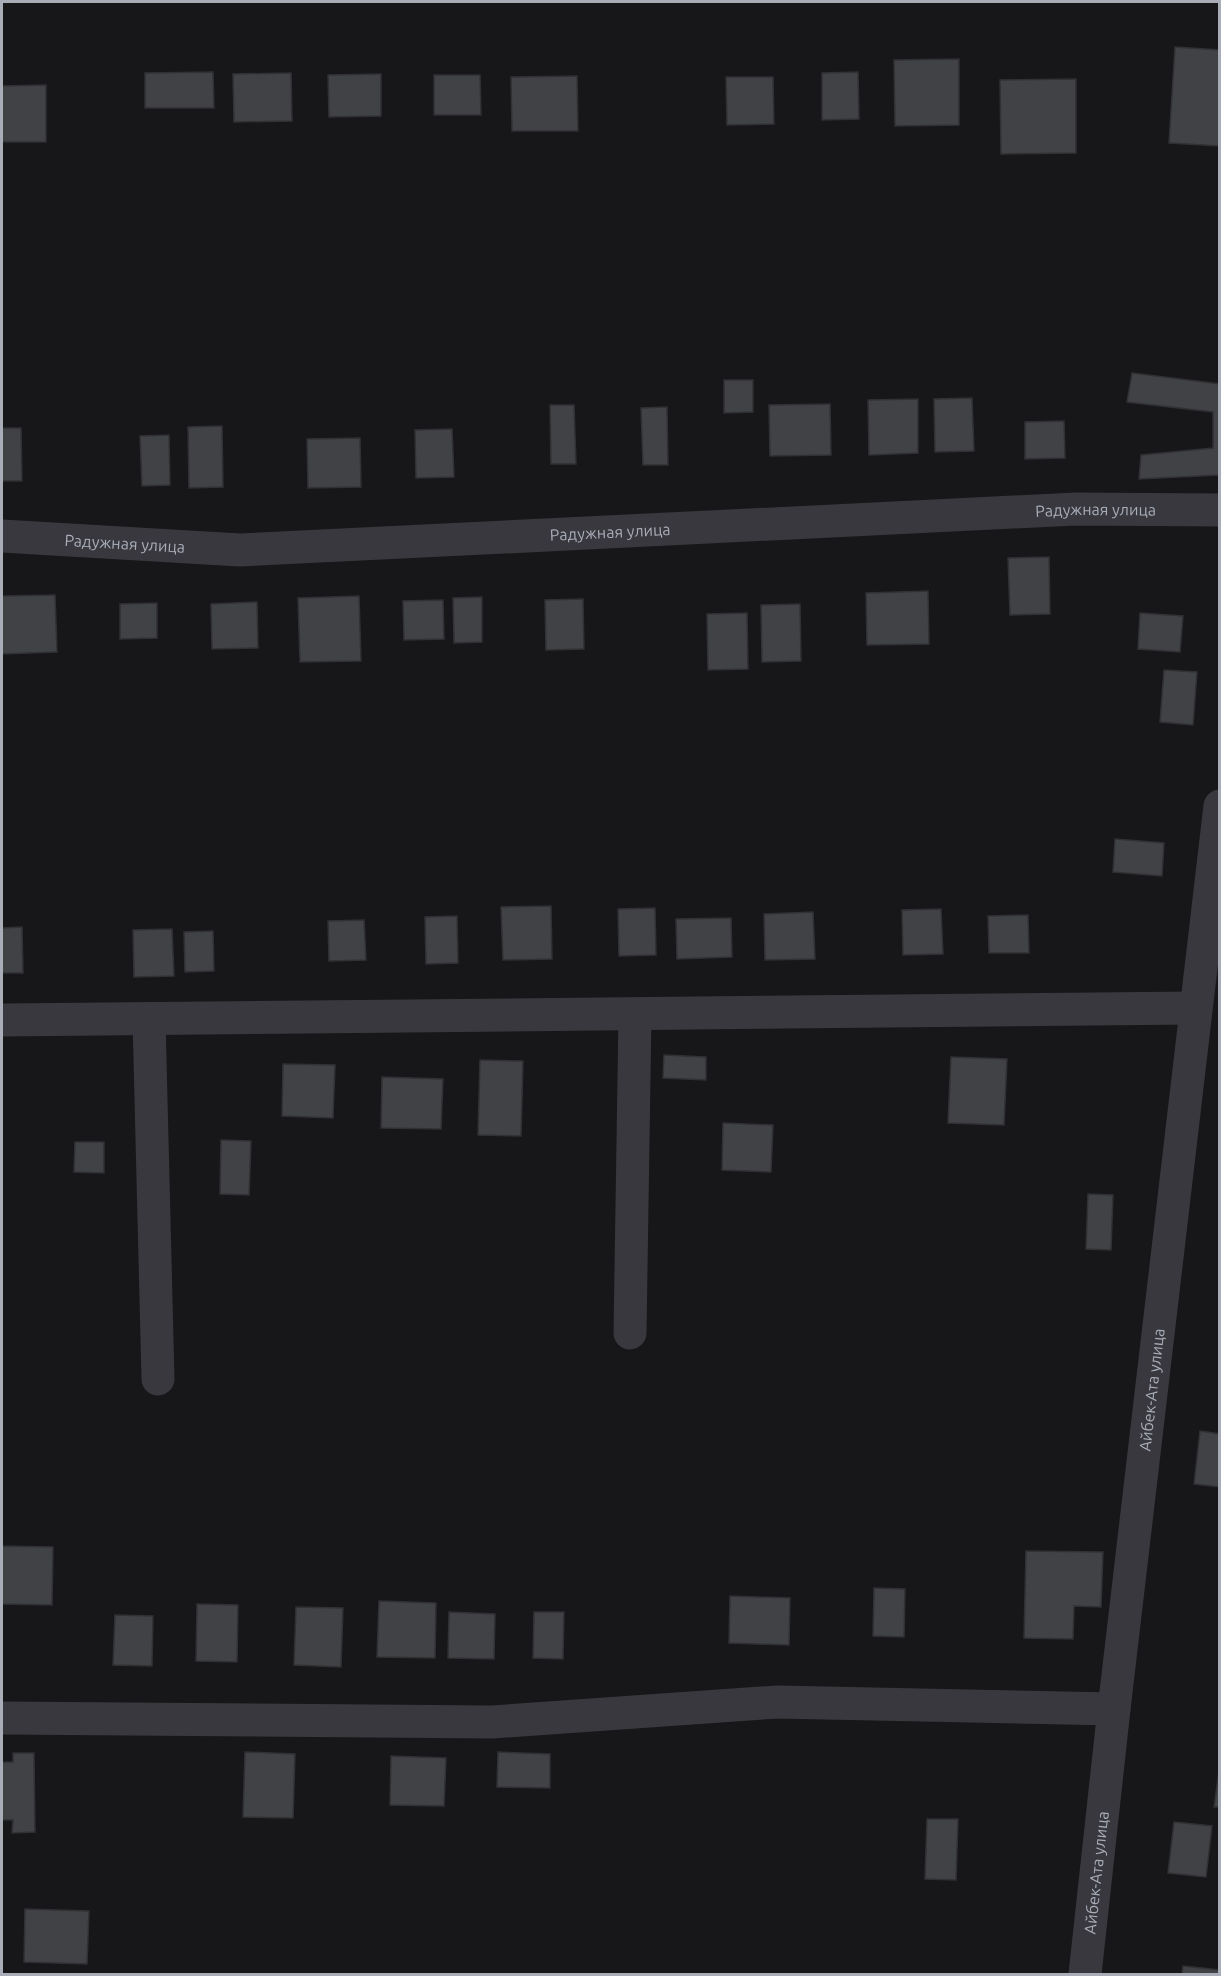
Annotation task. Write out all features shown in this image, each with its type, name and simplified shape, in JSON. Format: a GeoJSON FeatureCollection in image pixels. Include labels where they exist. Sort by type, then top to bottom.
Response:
{"type":"FeatureCollection","features":[{"type":"Feature","properties":{"kind":"street","name":"Радужная улица"},"geometry":{"type":"LineString","coordinates":[[2,536],[240,550],[1076,509],[1220,510]]}},
{"type":"Feature","properties":{"kind":"street","name":"Айбек-Ата улица"},"geometry":{"type":"LineString","coordinates":[[1085,1974],[1220,806]]}},
{"type":"Feature","properties":{"kind":"street"},"geometry":{"type":"LineString","coordinates":[[2,1020],[1195,1008]]}},
{"type":"Feature","properties":{"kind":"street"},"geometry":{"type":"LineString","coordinates":[[630,1333],[635,1014]]}},
{"type":"Feature","properties":{"kind":"street"},"geometry":{"type":"LineString","coordinates":[[149,1018],[158,1379]]}},
{"type":"Feature","properties":{"kind":"street"},"geometry":{"type":"LineString","coordinates":[[2,1718],[492,1722],[777,1702],[1114,1709]]}},
{"type":"Feature","properties":{"kind":"building"},"geometry":{"type":"Polygon","coordinates":[[[1175,47],[1220,50],[1220,146],[1169,143],[1175,47]]]}},
{"type":"Feature","properties":{"kind":"building"},"geometry":{"type":"Polygon","coordinates":[[[959,59],[959,125],[895,126],[894,60],[959,59]]]}},
{"type":"Feature","properties":{"kind":"building"},"geometry":{"type":"Polygon","coordinates":[[[213,72],[214,108],[145,108],[145,73],[213,72]]]}},
{"type":"Feature","properties":{"kind":"building"},"geometry":{"type":"Polygon","coordinates":[[[858,72],[859,119],[822,120],[822,73],[858,72]]]}},
{"type":"Feature","properties":{"kind":"building"},"geometry":{"type":"Polygon","coordinates":[[[291,73],[292,121],[234,122],[233,74],[291,73]]]}},
{"type":"Feature","properties":{"kind":"building"},"geometry":{"type":"Polygon","coordinates":[[[381,74],[381,116],[329,117],[328,75],[381,74]]]}},
{"type":"Feature","properties":{"kind":"building"},"geometry":{"type":"Polygon","coordinates":[[[434,75],[480,75],[481,115],[434,115],[434,75]]]}},
{"type":"Feature","properties":{"kind":"building"},"geometry":{"type":"Polygon","coordinates":[[[577,76],[578,131],[512,131],[511,77],[577,76]]]}},
{"type":"Feature","properties":{"kind":"building"},"geometry":{"type":"Polygon","coordinates":[[[726,77],[773,77],[774,124],[727,125],[726,77]]]}},
{"type":"Feature","properties":{"kind":"building"},"geometry":{"type":"Polygon","coordinates":[[[1076,79],[1076,153],[1001,154],[1000,80],[1076,79]]]}},
{"type":"Feature","properties":{"kind":"building"},"geometry":{"type":"Polygon","coordinates":[[[46,85],[46,142],[2,142],[2,86],[46,85]]]}},
{"type":"Feature","properties":{"kind":"building"},"geometry":{"type":"Polygon","coordinates":[[[1132,373],[1220,384],[1220,475],[1139,479],[1141,455],[1213,448],[1213,412],[1127,402],[1132,373]]]}},
{"type":"Feature","properties":{"kind":"building"},"geometry":{"type":"Polygon","coordinates":[[[724,380],[753,380],[753,412],[724,413],[724,380]]]}},
{"type":"Feature","properties":{"kind":"building"},"geometry":{"type":"Polygon","coordinates":[[[972,398],[974,451],[935,452],[934,399],[972,398]]]}},
{"type":"Feature","properties":{"kind":"building"},"geometry":{"type":"Polygon","coordinates":[[[918,399],[918,453],[869,455],[868,400],[918,399]]]}},
{"type":"Feature","properties":{"kind":"building"},"geometry":{"type":"Polygon","coordinates":[[[830,404],[831,455],[770,456],[769,405],[830,404]]]}},
{"type":"Feature","properties":{"kind":"building"},"geometry":{"type":"Polygon","coordinates":[[[550,405],[574,405],[576,464],[551,464],[550,405]]]}},
{"type":"Feature","properties":{"kind":"building"},"geometry":{"type":"Polygon","coordinates":[[[667,407],[668,465],[643,465],[641,408],[667,407]]]}},
{"type":"Feature","properties":{"kind":"building"},"geometry":{"type":"Polygon","coordinates":[[[1064,421],[1065,458],[1025,459],[1025,422],[1064,421]]]}},
{"type":"Feature","properties":{"kind":"building"},"geometry":{"type":"Polygon","coordinates":[[[222,426],[223,487],[189,488],[188,427],[222,426]]]}},
{"type":"Feature","properties":{"kind":"building"},"geometry":{"type":"Polygon","coordinates":[[[2,428],[21,428],[22,481],[2,481],[2,428]]]}},
{"type":"Feature","properties":{"kind":"building"},"geometry":{"type":"Polygon","coordinates":[[[452,429],[454,477],[416,478],[415,430],[452,429]]]}},
{"type":"Feature","properties":{"kind":"building"},"geometry":{"type":"Polygon","coordinates":[[[169,435],[170,485],[142,486],[140,436],[169,435]]]}},
{"type":"Feature","properties":{"kind":"building"},"geometry":{"type":"Polygon","coordinates":[[[360,438],[361,487],[308,488],[307,439],[360,438]]]}},
{"type":"Feature","properties":{"kind":"building"},"geometry":{"type":"Polygon","coordinates":[[[1049,557],[1050,614],[1010,615],[1008,558],[1049,557]]]}},
{"type":"Feature","properties":{"kind":"building"},"geometry":{"type":"Polygon","coordinates":[[[928,591],[929,644],[867,645],[866,593],[928,591]]]}},
{"type":"Feature","properties":{"kind":"building"},"geometry":{"type":"Polygon","coordinates":[[[55,595],[57,652],[2,654],[2,596],[55,595]]]}},
{"type":"Feature","properties":{"kind":"building"},"geometry":{"type":"Polygon","coordinates":[[[359,596],[361,661],[300,662],[298,598],[359,596]]]}},
{"type":"Feature","properties":{"kind":"building"},"geometry":{"type":"Polygon","coordinates":[[[482,597],[482,642],[454,643],[453,598],[482,597]]]}},
{"type":"Feature","properties":{"kind":"building"},"geometry":{"type":"Polygon","coordinates":[[[583,599],[584,649],[546,650],[545,600],[583,599]]]}},
{"type":"Feature","properties":{"kind":"building"},"geometry":{"type":"Polygon","coordinates":[[[443,600],[444,639],[404,640],[403,601],[443,600]]]}},
{"type":"Feature","properties":{"kind":"building"},"geometry":{"type":"Polygon","coordinates":[[[257,602],[258,648],[212,649],[211,604],[257,602]]]}},
{"type":"Feature","properties":{"kind":"building"},"geometry":{"type":"Polygon","coordinates":[[[157,603],[157,638],[120,639],[120,604],[157,603]]]}},
{"type":"Feature","properties":{"kind":"building"},"geometry":{"type":"Polygon","coordinates":[[[800,604],[801,661],[762,662],[761,605],[800,604]]]}},
{"type":"Feature","properties":{"kind":"building"},"geometry":{"type":"Polygon","coordinates":[[[747,613],[748,669],[708,670],[707,614],[747,613]]]}},
{"type":"Feature","properties":{"kind":"building"},"geometry":{"type":"Polygon","coordinates":[[[1140,613],[1183,616],[1180,652],[1138,649],[1140,613]]]}},
{"type":"Feature","properties":{"kind":"building"},"geometry":{"type":"Polygon","coordinates":[[[1164,670],[1197,672],[1193,725],[1160,722],[1164,670]]]}},
{"type":"Feature","properties":{"kind":"building"},"geometry":{"type":"Polygon","coordinates":[[[1115,839],[1164,843],[1162,876],[1113,872],[1115,839]]]}},
{"type":"Feature","properties":{"kind":"building"},"geometry":{"type":"Polygon","coordinates":[[[551,906],[552,959],[503,960],[501,907],[551,906]]]}},
{"type":"Feature","properties":{"kind":"building"},"geometry":{"type":"Polygon","coordinates":[[[655,908],[656,955],[619,956],[618,909],[655,908]]]}},
{"type":"Feature","properties":{"kind":"building"},"geometry":{"type":"Polygon","coordinates":[[[941,909],[943,954],[903,955],[902,910],[941,909]]]}},
{"type":"Feature","properties":{"kind":"building"},"geometry":{"type":"Polygon","coordinates":[[[813,912],[815,959],[765,960],[764,914],[813,912]]]}},
{"type":"Feature","properties":{"kind":"building"},"geometry":{"type":"Polygon","coordinates":[[[1028,915],[1029,953],[989,953],[988,916],[1028,915]]]}},
{"type":"Feature","properties":{"kind":"building"},"geometry":{"type":"Polygon","coordinates":[[[457,916],[458,963],[426,964],[425,917],[457,916]]]}},
{"type":"Feature","properties":{"kind":"building"},"geometry":{"type":"Polygon","coordinates":[[[731,918],[732,957],[677,959],[676,919],[731,918]]]}},
{"type":"Feature","properties":{"kind":"building"},"geometry":{"type":"Polygon","coordinates":[[[364,920],[366,960],[329,961],[328,921],[364,920]]]}},
{"type":"Feature","properties":{"kind":"building"},"geometry":{"type":"Polygon","coordinates":[[[22,927],[23,973],[2,973],[2,928],[22,927]]]}},
{"type":"Feature","properties":{"kind":"building"},"geometry":{"type":"Polygon","coordinates":[[[172,929],[174,976],[134,977],[133,930],[172,929]]]}},
{"type":"Feature","properties":{"kind":"building"},"geometry":{"type":"Polygon","coordinates":[[[213,931],[214,971],[185,972],[184,932],[213,931]]]}},
{"type":"Feature","properties":{"kind":"building"},"geometry":{"type":"Polygon","coordinates":[[[664,1055],[706,1057],[706,1080],[663,1078],[664,1055]]]}},
{"type":"Feature","properties":{"kind":"building"},"geometry":{"type":"Polygon","coordinates":[[[951,1057],[1007,1059],[1004,1125],[948,1123],[951,1057]]]}},
{"type":"Feature","properties":{"kind":"building"},"geometry":{"type":"Polygon","coordinates":[[[480,1060],[523,1061],[521,1136],[478,1135],[480,1060]]]}},
{"type":"Feature","properties":{"kind":"building"},"geometry":{"type":"Polygon","coordinates":[[[283,1064],[335,1065],[333,1118],[282,1116],[283,1064]]]}},
{"type":"Feature","properties":{"kind":"building"},"geometry":{"type":"Polygon","coordinates":[[[382,1077],[443,1079],[441,1129],[381,1128],[382,1077]]]}},
{"type":"Feature","properties":{"kind":"building"},"geometry":{"type":"Polygon","coordinates":[[[723,1123],[773,1125],[771,1172],[722,1170],[723,1123]]]}},
{"type":"Feature","properties":{"kind":"building"},"geometry":{"type":"Polygon","coordinates":[[[221,1140],[251,1141],[249,1195],[220,1194],[221,1140]]]}},
{"type":"Feature","properties":{"kind":"building"},"geometry":{"type":"Polygon","coordinates":[[[75,1142],[104,1142],[104,1173],[74,1172],[75,1142]]]}},
{"type":"Feature","properties":{"kind":"building"},"geometry":{"type":"Polygon","coordinates":[[[1088,1194],[1113,1195],[1111,1250],[1086,1249],[1088,1194]]]}},
{"type":"Feature","properties":{"kind":"building"},"geometry":{"type":"Polygon","coordinates":[[[1200,1431],[1220,1434],[1220,1487],[1194,1484],[1200,1431]]]}},
{"type":"Feature","properties":{"kind":"building"},"geometry":{"type":"Polygon","coordinates":[[[2,1546],[53,1547],[52,1605],[2,1604],[2,1546]]]}},
{"type":"Feature","properties":{"kind":"building"},"geometry":{"type":"Polygon","coordinates":[[[1026,1551],[1103,1552],[1101,1607],[1074,1606],[1073,1639],[1024,1638],[1026,1551]]]}},
{"type":"Feature","properties":{"kind":"building"},"geometry":{"type":"Polygon","coordinates":[[[874,1588],[905,1589],[904,1637],[873,1636],[874,1588]]]}},
{"type":"Feature","properties":{"kind":"building"},"geometry":{"type":"Polygon","coordinates":[[[730,1596],[790,1598],[789,1645],[729,1643],[730,1596]]]}},
{"type":"Feature","properties":{"kind":"building"},"geometry":{"type":"Polygon","coordinates":[[[379,1601],[436,1603],[435,1658],[377,1657],[379,1601]]]}},
{"type":"Feature","properties":{"kind":"building"},"geometry":{"type":"Polygon","coordinates":[[[197,1604],[238,1605],[237,1662],[196,1661],[197,1604]]]}},
{"type":"Feature","properties":{"kind":"building"},"geometry":{"type":"Polygon","coordinates":[[[296,1607],[343,1608],[341,1667],[294,1665],[296,1607]]]}},
{"type":"Feature","properties":{"kind":"building"},"geometry":{"type":"Polygon","coordinates":[[[449,1612],[495,1614],[494,1659],[448,1658],[449,1612]]]}},
{"type":"Feature","properties":{"kind":"building"},"geometry":{"type":"Polygon","coordinates":[[[534,1612],[564,1612],[563,1659],[533,1658],[534,1612]]]}},
{"type":"Feature","properties":{"kind":"building"},"geometry":{"type":"Polygon","coordinates":[[[115,1615],[153,1616],[152,1666],[113,1665],[115,1615]]]}},
{"type":"Feature","properties":{"kind":"building"},"geometry":{"type":"Polygon","coordinates":[[[245,1752],[295,1754],[293,1818],[243,1817],[245,1752]]]}},
{"type":"Feature","properties":{"kind":"building"},"geometry":{"type":"Polygon","coordinates":[[[498,1752],[550,1754],[550,1788],[497,1787],[498,1752]]]}},
{"type":"Feature","properties":{"kind":"building"},"geometry":{"type":"Polygon","coordinates":[[[13,1753],[34,1753],[35,1832],[12,1833],[13,1820],[2,1820],[2,1762],[13,1762],[13,1753]]]}},
{"type":"Feature","properties":{"kind":"building"},"geometry":{"type":"Polygon","coordinates":[[[391,1756],[446,1758],[444,1806],[390,1805],[391,1756]]]}},
{"type":"Feature","properties":{"kind":"building"},"geometry":{"type":"Polygon","coordinates":[[[1220,1764],[1220,1807],[1214,1807],[1220,1764]]]}},
{"type":"Feature","properties":{"kind":"building"},"geometry":{"type":"Polygon","coordinates":[[[927,1819],[958,1819],[956,1880],[925,1879],[927,1819]]]}},
{"type":"Feature","properties":{"kind":"building"},"geometry":{"type":"Polygon","coordinates":[[[1174,1822],[1212,1826],[1206,1877],[1168,1873],[1174,1822]]]}},
{"type":"Feature","properties":{"kind":"building"},"geometry":{"type":"Polygon","coordinates":[[[25,1909],[89,1911],[87,1964],[24,1962],[25,1909]]]}},
{"type":"Feature","properties":{"kind":"building"},"geometry":{"type":"Polygon","coordinates":[[[1183,1966],[1220,1970],[1220,1974],[1182,1974],[1183,1966]]]}}]}
